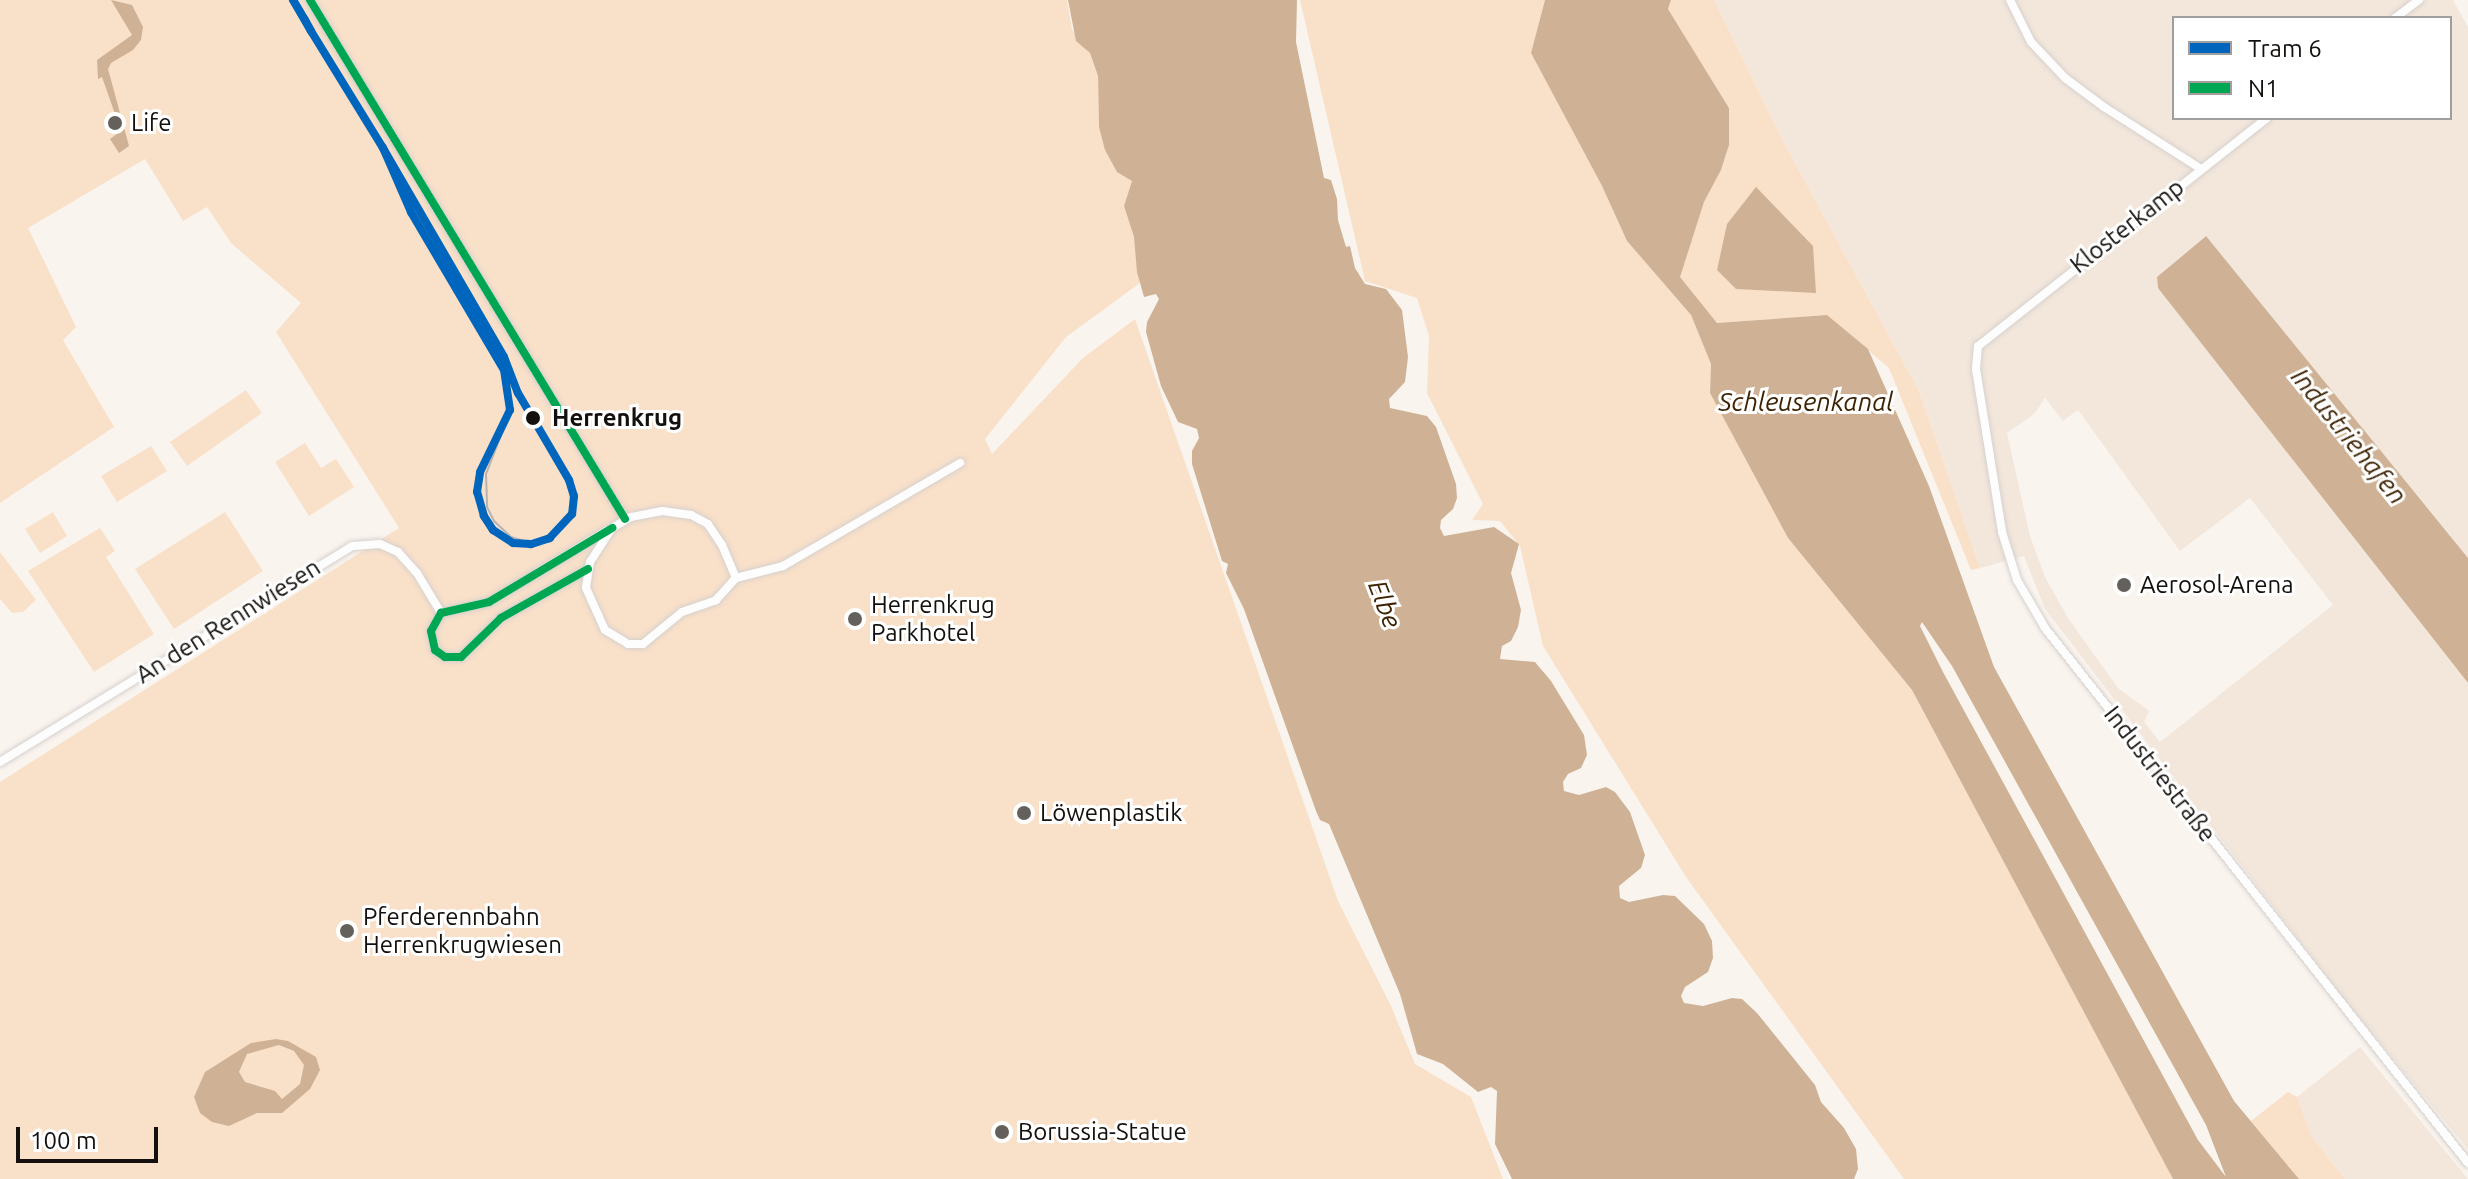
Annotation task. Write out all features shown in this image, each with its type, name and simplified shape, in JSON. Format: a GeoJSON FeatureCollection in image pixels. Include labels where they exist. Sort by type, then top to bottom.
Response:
{"type":"FeatureCollection","features":[{"type":"Feature","properties":{"kind":"street"},"geometry":{"type":"LineString","coordinates":[[310,0],[625,519]]}},
{"type":"Feature","properties":{"kind":"street"},"geometry":{"type":"LineString","coordinates":[[2010,0],[2031,42],[2065,78],[2104,107],[2201,169]]}},
{"type":"Feature","properties":{"kind":"street"},"geometry":{"type":"LineString","coordinates":[[2398,16],[2419,0]]}},
{"type":"Feature","properties":{"kind":"street","name":"Klosterkamp"},"geometry":{"type":"LineString","coordinates":[[1988,335],[2264,120]]}},
{"type":"Feature","properties":{"kind":"street","name":"Industriestraße"},"geometry":{"type":"LineString","coordinates":[[1988,335],[1977,349],[1976,369],[2004,541],[2029,603],[2468,1163]]}},
{"type":"Feature","properties":{"kind":"street"},"geometry":{"type":"LineString","coordinates":[[612,528],[588,569],[587,594],[599,621],[614,637],[638,645],[655,637],[682,612],[716,600],[736,578],[783,566],[960,463]]}},
{"type":"Feature","properties":{"kind":"street"},"geometry":{"type":"LineString","coordinates":[[588,569],[501,618],[461,657],[445,657],[432,645],[431,631],[441,613],[489,602],[625,519],[662,511],[698,518],[717,536],[736,578]]}},
{"type":"Feature","properties":{"kind":"street","name":"An den Rennwiesen"},"geometry":{"type":"LineString","coordinates":[[0,762],[349,547],[380,544],[398,552],[417,573],[441,613]]}},
{"type":"Feature","properties":{"kind":"shaded area"},"geometry":{"type":"Polygon","coordinates":[[[0,0],[1067,0],[1072,29],[1090,53],[1098,76],[1099,127],[1132,181],[1124,206],[1134,237],[1140,283],[1066,337],[985,439],[992,454],[1083,358],[1135,319],[1338,901],[1391,1006],[1415,1064],[1471,1097],[1503,1179],[0,1179],[0,782],[399,528],[276,332],[301,303],[231,243],[207,207],[183,221],[145,159],[28,228],[76,327],[63,340],[114,427],[0,503],[0,0]]]}},
{"type":"Feature","properties":{"kind":"shaded area"},"geometry":{"type":"Polygon","coordinates":[[[1300,0],[1545,0],[1531,53],[1602,186],[1627,241],[1691,315],[1711,364],[1710,393],[1788,538],[1912,690],[2173,1179],[1904,1179],[1686,877],[1543,646],[1520,546],[1500,521],[1472,520],[1483,504],[1427,393],[1429,336],[1417,298],[1365,281],[1300,0]]]}},
{"type":"Feature","properties":{"kind":"shaded area"},"geometry":{"type":"Polygon","coordinates":[[[1671,0],[1714,0],[1783,141],[1919,391],[1980,568],[1971,570],[1889,368],[1827,315],[1717,323],[1679,277],[1704,202],[1721,170],[1729,145],[1729,108],[1668,9],[1671,0]]]}},
{"type":"Feature","properties":{"kind":"shaded area"},"geometry":{"type":"Polygon","coordinates":[[[1714,0],[2453,0],[2468,27],[2468,558],[2205,236],[2157,277],[2159,288],[2468,683],[2468,1149],[2344,999],[2045,609],[2024,556],[1980,568],[1919,391],[1783,141],[1714,0]],[[2045,398],[2034,414],[2007,433],[2030,536],[2045,577],[2068,618],[2118,688],[2149,711],[2144,722],[2160,742],[2333,605],[2250,498],[2180,551],[2078,410],[2063,421],[2045,398]]]}},
{"type":"Feature","properties":{"kind":"shaded area"},"geometry":{"type":"Polygon","coordinates":[[[246,390],[262,413],[187,466],[170,442],[246,390]]]}},
{"type":"Feature","properties":{"kind":"shaded area"},"geometry":{"type":"Polygon","coordinates":[[[305,443],[321,468],[336,459],[354,487],[309,516],[275,462],[305,443]]]}},
{"type":"Feature","properties":{"kind":"shaded area"},"geometry":{"type":"Polygon","coordinates":[[[151,446],[167,471],[117,502],[101,476],[151,446]]]}},
{"type":"Feature","properties":{"kind":"shaded area"},"geometry":{"type":"Polygon","coordinates":[[[53,512],[67,536],[40,553],[25,529],[53,512]]]}},
{"type":"Feature","properties":{"kind":"shaded area"},"geometry":{"type":"Polygon","coordinates":[[[225,512],[263,571],[174,629],[135,569],[225,512]]]}},
{"type":"Feature","properties":{"kind":"shaded area"},"geometry":{"type":"Polygon","coordinates":[[[100,528],[115,551],[106,557],[154,634],[94,672],[28,571],[100,528]]]}},
{"type":"Feature","properties":{"kind":"shaded area"},"geometry":{"type":"Polygon","coordinates":[[[0,552],[36,600],[23,612],[12,613],[0,599],[0,552]]]}},
{"type":"Feature","properties":{"kind":"shaded area"},"geometry":{"type":"Polygon","coordinates":[[[2360,1047],[2468,1179],[2345,1179],[2312,1137],[2297,1097],[2360,1047]]]}},
{"type":"Feature","properties":{"kind":"shaded area"},"geometry":{"type":"Polygon","coordinates":[[[2288,1092],[2297,1097],[2312,1137],[2345,1179],[2299,1179],[2251,1121],[2288,1092]]]}},
{"type":"Feature","properties":{"kind":"water"},"geometry":{"type":"Polygon","coordinates":[[[111,0],[132,5],[143,27],[141,40],[133,50],[111,63],[108,69],[129,146],[119,153],[110,139],[121,131],[102,77],[98,79],[97,60],[132,35],[111,0]]]}},
{"type":"Feature","properties":{"kind":"water","name":"Elbe"},"geometry":{"type":"Polygon","coordinates":[[[1068,0],[1297,0],[1296,42],[1324,178],[1331,180],[1346,247],[1350,246],[1355,268],[1365,284],[1386,289],[1402,310],[1408,357],[1405,382],[1389,399],[1390,408],[1427,416],[1436,427],[1456,484],[1457,498],[1453,509],[1441,520],[1440,528],[1444,536],[1494,527],[1519,544],[1511,573],[1521,610],[1518,627],[1511,641],[1502,646],[1500,659],[1535,662],[1551,681],[1584,735],[1587,755],[1581,768],[1568,774],[1563,782],[1564,791],[1579,795],[1606,787],[1615,792],[1630,812],[1645,855],[1641,868],[1619,886],[1620,898],[1629,902],[1663,895],[1675,896],[1704,924],[1712,941],[1713,958],[1708,972],[1685,987],[1681,996],[1684,1003],[1703,1006],[1732,998],[1742,999],[1757,1013],[1815,1085],[1821,1102],[1844,1128],[1856,1149],[1858,1169],[1854,1179],[1512,1179],[1495,1144],[1497,1091],[1491,1087],[1478,1092],[1443,1064],[1417,1054],[1400,994],[1329,824],[1320,820],[1316,811],[1244,609],[1226,573],[1228,564],[1222,561],[1192,464],[1192,451],[1199,438],[1197,429],[1178,422],[1161,386],[1146,332],[1147,322],[1159,299],[1156,294],[1144,297],[1137,272],[1134,237],[1124,206],[1132,181],[1117,172],[1105,150],[1099,127],[1098,76],[1090,53],[1076,41],[1068,0]]]}},
{"type":"Feature","properties":{"kind":"water","name":"Schleusenkanal"},"geometry":{"type":"Polygon","coordinates":[[[1545,0],[1671,0],[1668,9],[1729,108],[1729,145],[1721,170],[1704,202],[1680,277],[1717,323],[1827,315],[1868,349],[1929,486],[1994,667],[2234,1101],[2299,1179],[2173,1179],[1912,690],[1788,538],[1710,393],[1711,364],[1691,315],[1627,241],[1602,186],[1531,53],[1545,0]],[[1922,622],[1920,626],[1943,672],[2198,1140],[2226,1177],[2206,1125],[1952,666],[1922,622]]]}},
{"type":"Feature","properties":{"kind":"water"},"geometry":{"type":"Polygon","coordinates":[[[1756,187],[1813,246],[1816,293],[1736,289],[1717,270],[1727,224],[1756,187]]]}},
{"type":"Feature","properties":{"kind":"water","name":"Industriehafen"},"geometry":{"type":"Polygon","coordinates":[[[2206,236],[2468,558],[2468,683],[2158,288],[2157,277],[2206,236]]]}},
{"type":"Feature","properties":{"kind":"water"},"geometry":{"type":"Polygon","coordinates":[[[276,1039],[288,1041],[316,1057],[320,1070],[310,1089],[282,1113],[257,1113],[229,1126],[212,1122],[200,1113],[194,1097],[205,1072],[251,1043],[276,1039]],[[279,1045],[247,1054],[239,1072],[245,1082],[275,1091],[282,1099],[300,1084],[304,1065],[294,1051],[279,1045]]]}},
{"type":"Feature","properties":{"kind":"tram line","name":"6"},"geometry":{"type":"LineString","coordinates":[[293,0],[305,20],[311,31],[293,0]]}},
{"type":"Feature","properties":{"kind":"tram line","name":"6"},"geometry":{"type":"LineString","coordinates":[[311,31],[383,148]]}},
{"type":"Feature","properties":{"kind":"tram line","name":"6"},"geometry":{"type":"LineString","coordinates":[[383,148],[504,357],[518,393],[569,480],[574,496],[572,514],[550,538],[531,544],[513,543],[493,530],[484,516],[477,492],[480,472],[510,410],[504,370],[411,212],[383,148]]}},
{"type":"Feature","properties":{"kind":"tram line"},"geometry":{"type":"LineString","coordinates":[[507,420],[486,474],[487,507],[494,521],[511,537],[531,543],[545,540]]}},
{"type":"Feature","properties":{"kind":"transit line","name":"N1"},"geometry":{"type":"LineString","coordinates":[[310,0],[625,519]]}},
{"type":"Feature","properties":{"kind":"transit line","name":"N1"},"geometry":{"type":"LineString","coordinates":[[588,569],[501,618],[461,657],[445,657],[435,650],[431,631],[441,613],[489,602],[612,528]]}},
{"type":"Feature","properties":{"kind":"place","name":"Life"},"geometry":{"type":"Point","coordinates":[115,123]}},
{"type":"Feature","properties":{"kind":"place","name":"Herrenkrug"},"geometry":{"type":"Point","coordinates":[533,418]}},
{"type":"Feature","properties":{"kind":"place","name":"Aerosol-Arena"},"geometry":{"type":"Point","coordinates":[2124,585]}},
{"type":"Feature","properties":{"kind":"place","name":"Herrenkrug Parkhotel"},"geometry":{"type":"Point","coordinates":[855,619]}},
{"type":"Feature","properties":{"kind":"place","name":"Löwenplastik"},"geometry":{"type":"Point","coordinates":[1024,813]}},
{"type":"Feature","properties":{"kind":"place","name":"Pferderennbahn Herrenkrugwiesen"},"geometry":{"type":"Point","coordinates":[347,931]}},
{"type":"Feature","properties":{"kind":"place","name":"Borussia-Statue"},"geometry":{"type":"Point","coordinates":[1002,1132]}}]}
